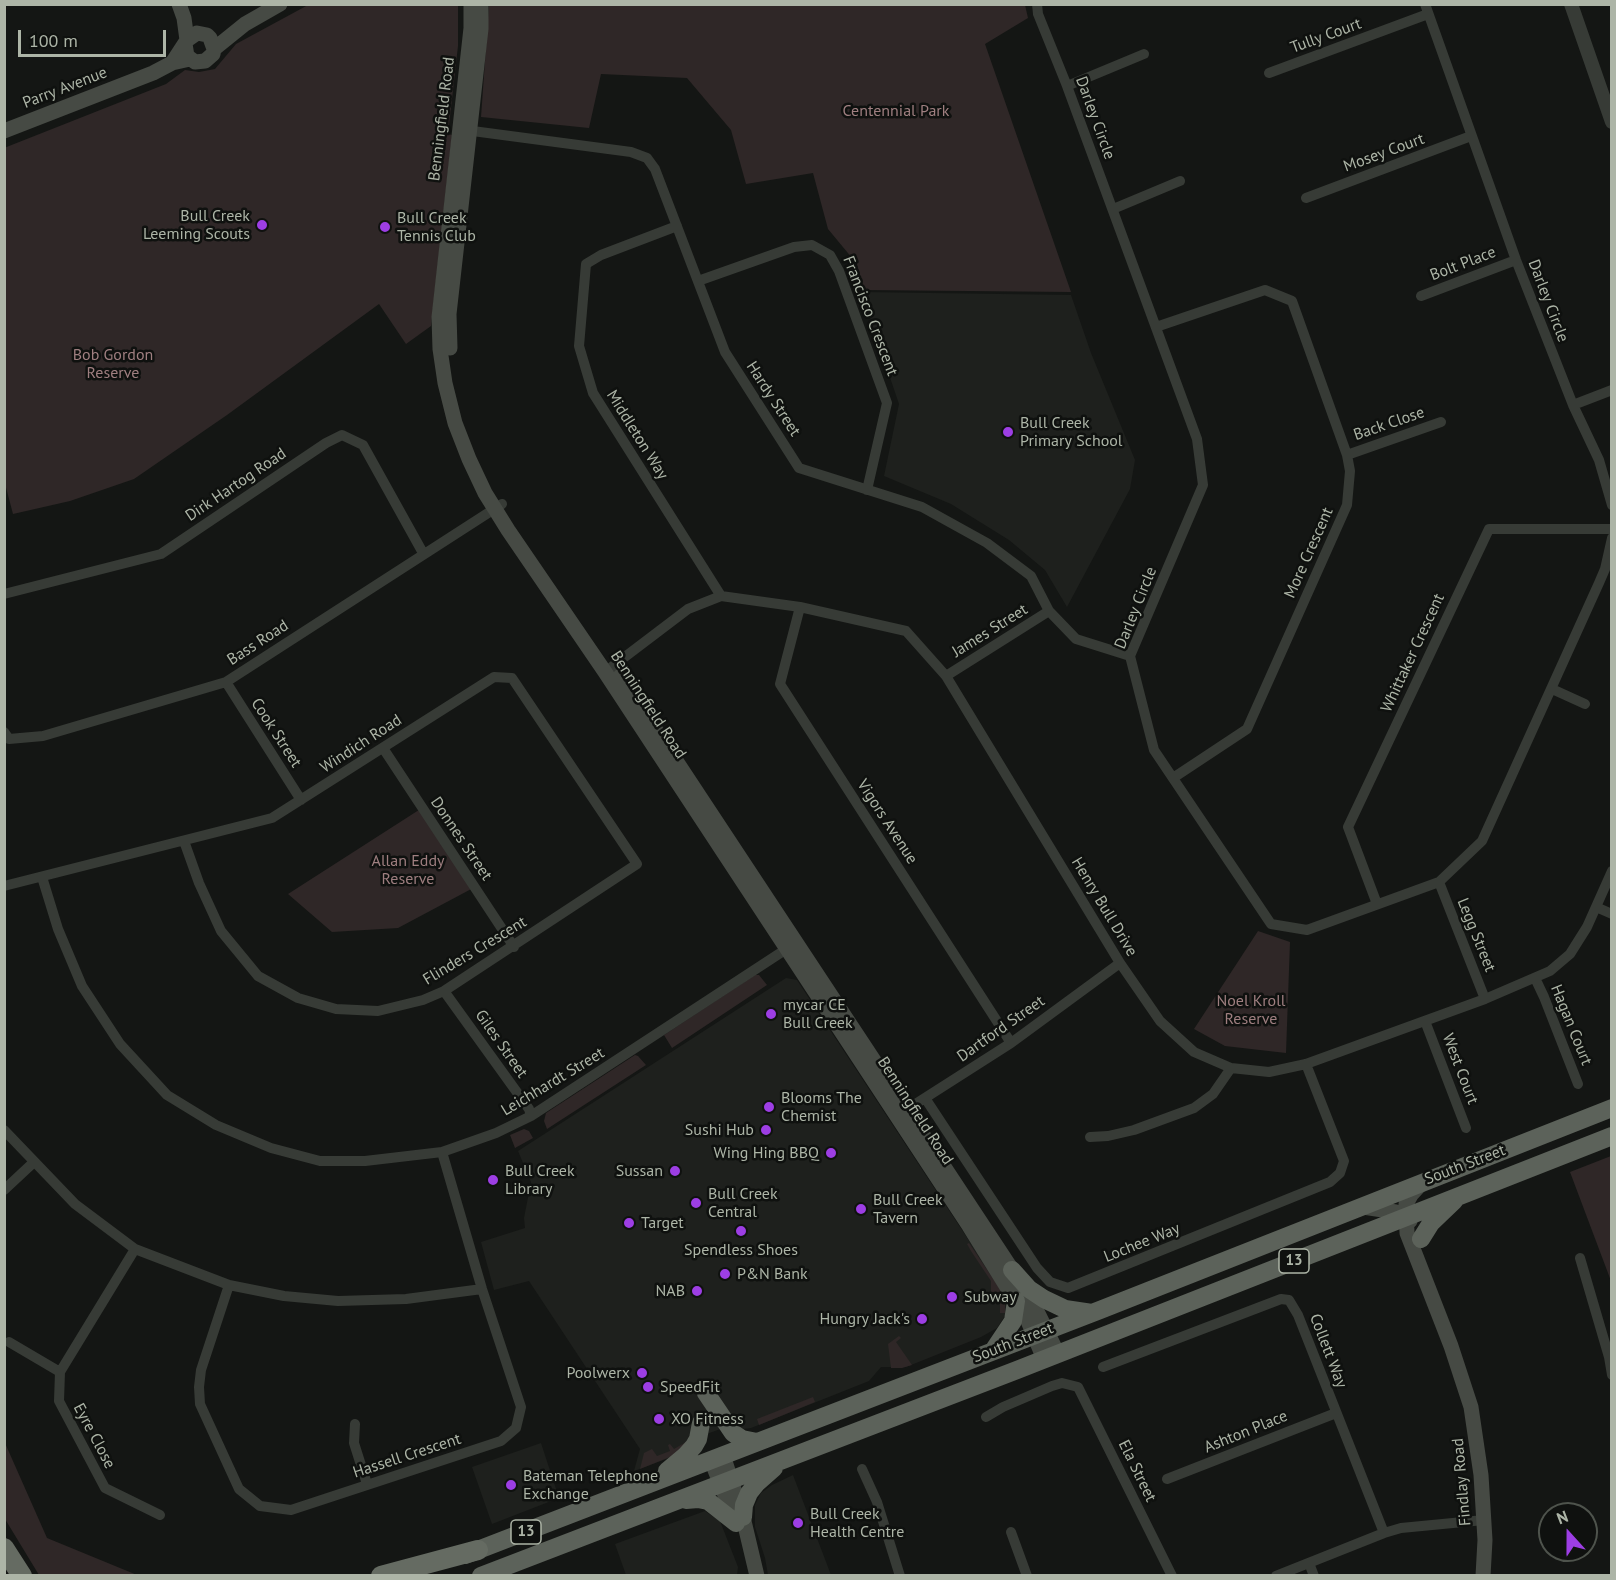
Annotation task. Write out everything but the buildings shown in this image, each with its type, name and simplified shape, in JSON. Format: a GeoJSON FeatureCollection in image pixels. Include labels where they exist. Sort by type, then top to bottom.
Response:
{"type":"FeatureCollection","features":[{"type":"Feature","properties":{"kind":"highway","name":"South Street"},"geometry":{"type":"LineString","coordinates":[[414,1575],[1092,1313],[1611,1108]]}},
{"type":"Feature","properties":{"kind":"highway","name":"South Street"},"geometry":{"type":"LineString","coordinates":[[482,1575],[1051,1357],[1611,1136]]}},
{"type":"Feature","properties":{"kind":"highway"},"geometry":{"type":"LineString","coordinates":[[1421,1239],[1431,1223],[1462,1194]]}},
{"type":"Feature","properties":{"kind":"highway"},"geometry":{"type":"LineString","coordinates":[[1012,1270],[1029,1289],[1044,1299],[1065,1309],[1092,1313]]}},
{"type":"Feature","properties":{"kind":"highway"},"geometry":{"type":"LineString","coordinates":[[993,1351],[1012,1321],[1016,1301]]}},
{"type":"Feature","properties":{"kind":"highway"},"geometry":{"type":"LineString","coordinates":[[706,1393],[733,1433],[742,1439],[758,1442]]}},
{"type":"Feature","properties":{"kind":"highway"},"geometry":{"type":"LineString","coordinates":[[654,1482],[694,1446],[701,1423]]}},
{"type":"Feature","properties":{"kind":"highway"},"geometry":{"type":"LineString","coordinates":[[676,1501],[698,1499],[708,1501],[742,1525],[744,1505],[749,1493],[784,1459]]}},
{"type":"Feature","properties":{"kind":"highway"},"geometry":{"type":"LineString","coordinates":[[544,1525],[541,1533],[543,1540],[555,1547]]}},
{"type":"Feature","properties":{"kind":"highway"},"geometry":{"type":"LineString","coordinates":[[4,1548],[22,1575]]}},
{"type":"Feature","properties":{"kind":"highway"},"geometry":{"type":"LineString","coordinates":[[381,1575],[478,1550]]}},
{"type":"Feature","properties":{"kind":"highway"},"geometry":{"type":"LineString","coordinates":[[4,1570],[7,1575]]}},
{"type":"Feature","properties":{"kind":"main road","name":"Parry Avenue"},"geometry":{"type":"LineString","coordinates":[[4,130],[153,73],[172,63],[198,40],[245,24],[280,4]]}},
{"type":"Feature","properties":{"kind":"main road","name":"Benningfield Road"},"geometry":{"type":"LineString","coordinates":[[471,4],[465,130],[450,306],[451,352],[454,379],[464,420],[498,506],[609,669],[902,1113],[1012,1270],[1034,1304],[1040,1333]]}},
{"type":"Feature","properties":{"kind":"main road","name":"Benningfield Road"},"geometry":{"type":"LineString","coordinates":[[465,130],[481,29],[482,4]]}},
{"type":"Feature","properties":{"kind":"main road"},"geometry":{"type":"LineString","coordinates":[[181,11],[198,40],[185,51],[190,59]]}},
{"type":"Feature","properties":{"kind":"main road","name":"Parry Avenue"},"geometry":{"type":"LineString","coordinates":[[172,63],[190,59],[195,62],[205,61],[210,58],[198,40]]}},
{"type":"Feature","properties":{"kind":"main road","name":"Benningfield Road"},"geometry":{"type":"LineString","coordinates":[[902,1113],[1016,1301],[1040,1333],[1051,1357]]}},
{"type":"Feature","properties":{"kind":"main road"},"geometry":{"type":"LineString","coordinates":[[1359,1207],[1384,1209],[1405,1216],[1406,1204],[1424,1181]]}},
{"type":"Feature","properties":{"kind":"main road","name":"Findlay Road"},"geometry":{"type":"LineString","coordinates":[[1405,1216],[1417,1226],[1458,1343],[1465,1366],[1466,1387]]}},
{"type":"Feature","properties":{"kind":"main road","name":"Findlay Road"},"geometry":{"type":"LineString","coordinates":[[1405,1216],[1407,1233],[1466,1387],[1480,1466],[1484,1520],[1483,1575]]}},
{"type":"Feature","properties":{"kind":"main road"},"geometry":{"type":"LineString","coordinates":[[717,1457],[742,1525],[757,1575]]}},
{"type":"Feature","properties":{"kind":"street","name":"Darley Circle"},"geometry":{"type":"LineString","coordinates":[[1037,4],[1038,14],[1067,86],[1197,439],[1203,485],[1130,656],[1154,750],[1271,924],[1307,930],[1439,882],[1482,841],[1599,583],[1605,568],[1611,538]]}},
{"type":"Feature","properties":{"kind":"street"},"geometry":{"type":"LineString","coordinates":[[1571,4],[1611,122]]}},
{"type":"Feature","properties":{"kind":"street","name":"Darley Circle"},"geometry":{"type":"LineString","coordinates":[[1426,10],[1516,260],[1573,405],[1599,460],[1611,505]]}},
{"type":"Feature","properties":{"kind":"street","name":"Tully Court"},"geometry":{"type":"LineString","coordinates":[[1269,73],[1426,10]]}},
{"type":"Feature","properties":{"kind":"street"},"geometry":{"type":"LineString","coordinates":[[1067,86],[1144,54]]}},
{"type":"Feature","properties":{"kind":"street","name":"Hardy Street"},"geometry":{"type":"LineString","coordinates":[[465,130],[631,152],[647,158],[655,169],[725,352],[799,468],[922,507],[987,543],[1031,576],[1049,611],[1076,639],[1130,656]]}},
{"type":"Feature","properties":{"kind":"street","name":"Mosey Court"},"geometry":{"type":"LineString","coordinates":[[1306,198],[1472,136]]}},
{"type":"Feature","properties":{"kind":"street"},"geometry":{"type":"LineString","coordinates":[[1113,209],[1180,181]]}},
{"type":"Feature","properties":{"kind":"street","name":"Middleton Way"},"geometry":{"type":"LineString","coordinates":[[677,226],[601,255],[586,264],[579,346],[593,393],[721,596]]}},
{"type":"Feature","properties":{"kind":"street","name":"Francisco Crescent"},"geometry":{"type":"LineString","coordinates":[[698,281],[794,247],[812,245],[830,255],[839,271],[887,403],[867,490]]}},
{"type":"Feature","properties":{"kind":"street","name":"Bolt Place"},"geometry":{"type":"LineString","coordinates":[[1421,296],[1516,260]]}},
{"type":"Feature","properties":{"kind":"street","name":"More Crescent"},"geometry":{"type":"LineString","coordinates":[[1156,327],[1265,290],[1292,301],[1347,455],[1350,471],[1347,505],[1247,729],[1173,778]]}},
{"type":"Feature","properties":{"kind":"street"},"geometry":{"type":"LineString","coordinates":[[1573,405],[1611,390]]}},
{"type":"Feature","properties":{"kind":"street","name":"Back Close"},"geometry":{"type":"LineString","coordinates":[[1347,455],[1441,422]]}},
{"type":"Feature","properties":{"kind":"street","name":"Dirk Hartog Road"},"geometry":{"type":"LineString","coordinates":[[4,594],[162,554],[326,442],[342,435],[363,445],[423,553]]}},
{"type":"Feature","properties":{"kind":"street","name":"Bass Road"},"geometry":{"type":"LineString","coordinates":[[4,732],[9,739],[43,736],[226,682],[498,506]]}},
{"type":"Feature","properties":{"kind":"street","name":"Whittaker Crescent"},"geometry":{"type":"LineString","coordinates":[[1377,904],[1348,827],[1489,529],[1611,529]]}},
{"type":"Feature","properties":{"kind":"street","name":"Henry Bull Drive"},"geometry":{"type":"LineString","coordinates":[[609,669],[688,609],[721,596],[800,607],[906,631],[946,676],[1120,963],[1160,1021],[1194,1052],[1231,1068],[1269,1072],[1306,1064],[1485,999],[1551,971],[1570,954],[1596,907],[1611,871]]}},
{"type":"Feature","properties":{"kind":"street","name":"Vigors Avenue"},"geometry":{"type":"LineString","coordinates":[[800,607],[780,684],[1011,1043]]}},
{"type":"Feature","properties":{"kind":"street","name":"James Street"},"geometry":{"type":"LineString","coordinates":[[946,676],[1049,611]]}},
{"type":"Feature","properties":{"kind":"street","name":"Windich Road"},"geometry":{"type":"LineString","coordinates":[[4,886],[272,818],[495,678],[512,678],[637,864]]}},
{"type":"Feature","properties":{"kind":"street","name":"Cook Street"},"geometry":{"type":"LineString","coordinates":[[226,682],[302,800]]}},
{"type":"Feature","properties":{"kind":"street"},"geometry":{"type":"LineString","coordinates":[[1552,689],[1585,704]]}},
{"type":"Feature","properties":{"kind":"street","name":"Donnes Street"},"geometry":{"type":"LineString","coordinates":[[383,748],[514,947]]}},
{"type":"Feature","properties":{"kind":"street","name":"Flinders Crescent"},"geometry":{"type":"LineString","coordinates":[[184,841],[199,883],[221,931],[258,975],[297,998],[336,1010],[378,1011],[423,1000],[444,991],[637,864]]}},
{"type":"Feature","properties":{"kind":"street","name":"Leichhardt Street"},"geometry":{"type":"LineString","coordinates":[[42,877],[58,929],[82,986],[120,1044],[167,1095],[216,1125],[272,1148],[320,1161],[365,1161],[442,1152],[496,1133],[531,1116],[792,945]]}},
{"type":"Feature","properties":{"kind":"street","name":"Legg Street"},"geometry":{"type":"LineString","coordinates":[[1439,882],[1485,999]]}},
{"type":"Feature","properties":{"kind":"street"},"geometry":{"type":"LineString","coordinates":[[1596,907],[1611,914]]}},
{"type":"Feature","properties":{"kind":"street","name":"Dartford Street"},"geometry":{"type":"LineString","coordinates":[[902,1113],[1011,1043],[1120,963]]}},
{"type":"Feature","properties":{"kind":"street","name":"Hagan Court"},"geometry":{"type":"LineString","coordinates":[[1535,978],[1578,1084]]}},
{"type":"Feature","properties":{"kind":"street","name":"Giles Street"},"geometry":{"type":"LineString","coordinates":[[444,991],[529,1109],[531,1116]]}},
{"type":"Feature","properties":{"kind":"street","name":"West Court"},"geometry":{"type":"LineString","coordinates":[[1425,1021],[1466,1128]]}},
{"type":"Feature","properties":{"kind":"street","name":"Lochee Way"},"geometry":{"type":"LineString","coordinates":[[925,1098],[1037,1268],[1050,1282],[1068,1288],[1330,1182],[1340,1173],[1344,1161],[1306,1064]]}},
{"type":"Feature","properties":{"kind":"street"},"geometry":{"type":"LineString","coordinates":[[1090,1137],[1108,1136],[1134,1130],[1194,1108],[1213,1094],[1231,1068]]}},
{"type":"Feature","properties":{"kind":"street"},"geometry":{"type":"LineString","coordinates":[[4,1130],[75,1204],[135,1249],[229,1285],[284,1296],[338,1301],[406,1299],[482,1289]]}},
{"type":"Feature","properties":{"kind":"street","name":"Hassell Crescent"},"geometry":{"type":"LineString","coordinates":[[229,1285],[201,1370],[199,1387],[201,1404],[239,1489],[260,1506],[291,1510],[501,1441],[516,1428],[521,1407],[482,1289],[442,1152]]}},
{"type":"Feature","properties":{"kind":"street"},"geometry":{"type":"LineString","coordinates":[[4,1190],[34,1162]]}},
{"type":"Feature","properties":{"kind":"street","name":"Eyre Close"},"geometry":{"type":"LineString","coordinates":[[135,1249],[60,1372],[58,1401],[105,1488],[160,1515]]}},
{"type":"Feature","properties":{"kind":"street"},"geometry":{"type":"LineString","coordinates":[[1580,1258],[1610,1357],[1611,1375]]}},
{"type":"Feature","properties":{"kind":"street","name":"Collett Way"},"geometry":{"type":"LineString","coordinates":[[1103,1367],[1285,1299],[1292,1302],[1384,1533]]}},
{"type":"Feature","properties":{"kind":"street"},"geometry":{"type":"LineString","coordinates":[[9,1342],[60,1372]]}},
{"type":"Feature","properties":{"kind":"street","name":"Ela Street"},"geometry":{"type":"LineString","coordinates":[[986,1417],[1033,1393],[1062,1383],[1071,1384],[1080,1389],[1172,1575]]}},
{"type":"Feature","properties":{"kind":"street","name":"Ashton Place"},"geometry":{"type":"LineString","coordinates":[[1167,1479],[1336,1413]]}},
{"type":"Feature","properties":{"kind":"street"},"geometry":{"type":"LineString","coordinates":[[355,1424],[354,1443],[368,1484]]}},
{"type":"Feature","properties":{"kind":"street"},"geometry":{"type":"LineString","coordinates":[[862,1469],[877,1502],[900,1575]]}},
{"type":"Feature","properties":{"kind":"street"},"geometry":{"type":"LineString","coordinates":[[1276,1575],[1384,1533],[1419,1526],[1484,1520]]}},
{"type":"Feature","properties":{"kind":"street"},"geometry":{"type":"LineString","coordinates":[[1011,1532],[1027,1575]]}},
{"type":"Feature","properties":{"kind":"street"},"geometry":{"type":"LineString","coordinates":[[1309,1563],[1314,1575]]}},
{"type":"Feature","properties":{"kind":"shaded area","name":"Bull Creek Primary School"},"geometry":{"type":"Polygon","coordinates":[[[861,292],[1071,295],[1091,353],[1135,460],[1130,489],[1067,607],[1045,570],[1009,540],[951,504],[884,476],[899,404],[861,292]]]}},
{"type":"Feature","properties":{"kind":"shaded area","name":"Bull Creek Central"},"geometry":{"type":"Polygon","coordinates":[[[786,978],[797,980],[993,1277],[1003,1295],[1006,1305],[1005,1316],[997,1328],[981,1337],[906,1367],[881,1367],[869,1381],[751,1428],[743,1429],[734,1424],[693,1439],[674,1456],[634,1471],[640,1449],[529,1281],[494,1290],[481,1242],[525,1228],[524,1218],[531,1182],[518,1151],[786,978]]]}},
{"type":"Feature","properties":{"kind":"shaded area"},"geometry":{"type":"Polygon","coordinates":[[[541,1443],[559,1498],[492,1524],[472,1467],[541,1443]]]}},
{"type":"Feature","properties":{"kind":"shaded area"},"geometry":{"type":"Polygon","coordinates":[[[793,1475],[831,1575],[768,1575],[755,1527],[755,1505],[761,1493],[793,1475]]]}},
{"type":"Feature","properties":{"kind":"shaded area"},"geometry":{"type":"Polygon","coordinates":[[[705,1511],[720,1521],[738,1567],[737,1575],[626,1575],[615,1544],[705,1511]]]}},
{"type":"Feature","properties":{"kind":"green space","name":"Bob Gordon Reserve"},"geometry":{"type":"Polygon","coordinates":[[[458,4],[458,46],[448,134],[452,135],[431,326],[406,344],[379,304],[227,415],[134,479],[70,501],[13,514],[4,480],[4,148],[166,84],[185,70],[199,72],[215,69],[236,44],[308,5],[458,4]]]}},
{"type":"Feature","properties":{"kind":"green space","name":"Centennial Park"},"geometry":{"type":"Polygon","coordinates":[[[489,5],[1025,5],[1028,18],[985,44],[1071,292],[864,290],[857,264],[828,229],[813,173],[746,184],[731,130],[687,78],[601,74],[589,128],[481,117],[489,5]]]}},
{"type":"Feature","properties":{"kind":"green space","name":"Allan Eddy Reserve"},"geometry":{"type":"Polygon","coordinates":[[[422,808],[475,887],[398,928],[332,932],[288,894],[422,808]]]}},
{"type":"Feature","properties":{"kind":"green space","name":"Noel Kroll Reserve"},"geometry":{"type":"Polygon","coordinates":[[[1258,931],[1290,942],[1286,1053],[1225,1046],[1194,1029],[1258,931]]]}},
{"type":"Feature","properties":{"kind":"green space"},"geometry":{"type":"Polygon","coordinates":[[[755,975],[759,975],[767,985],[672,1048],[664,1035],[755,975]]]}},
{"type":"Feature","properties":{"kind":"green space"},"geometry":{"type":"Polygon","coordinates":[[[635,1055],[646,1065],[547,1129],[544,1121],[546,1113],[635,1055]]]}},
{"type":"Feature","properties":{"kind":"green space"},"geometry":{"type":"Polygon","coordinates":[[[524,1129],[529,1131],[533,1138],[515,1148],[510,1135],[524,1129]]]}},
{"type":"Feature","properties":{"kind":"green space"},"geometry":{"type":"Polygon","coordinates":[[[1611,1156],[1611,1281],[1570,1172],[1611,1156]]]}},
{"type":"Feature","properties":{"kind":"green space"},"geometry":{"type":"Polygon","coordinates":[[[969,1243],[1000,1289],[1005,1300],[1005,1313],[1000,1313],[1000,1297],[991,1299],[991,1281],[971,1251],[967,1244],[969,1243]]]}},
{"type":"Feature","properties":{"kind":"green space"},"geometry":{"type":"Polygon","coordinates":[[[899,1336],[901,1338],[896,1342],[912,1365],[891,1368],[888,1344],[899,1336]]]}},
{"type":"Feature","properties":{"kind":"green space"},"geometry":{"type":"Polygon","coordinates":[[[813,1397],[815,1402],[759,1425],[757,1419],[813,1397]]]}},
{"type":"Feature","properties":{"kind":"green space"},"geometry":{"type":"Polygon","coordinates":[[[686,1442],[687,1444],[675,1455],[640,1469],[644,1453],[652,1449],[657,1456],[670,1451],[668,1445],[670,1444],[674,1449],[686,1442]]]}},
{"type":"Feature","properties":{"kind":"green space"},"geometry":{"type":"Polygon","coordinates":[[[5,1443],[47,1538],[137,1575],[39,1575],[5,1519],[5,1443]]]}},
{"type":"Feature","properties":{"kind":"place","name":"Bull Creek Leeming Scouts"},"geometry":{"type":"Point","coordinates":[262,225]}},
{"type":"Feature","properties":{"kind":"place","name":"Bull Creek Tennis Club"},"geometry":{"type":"Point","coordinates":[385,227]}},
{"type":"Feature","properties":{"kind":"place","name":"Bull Creek Primary School"},"geometry":{"type":"Point","coordinates":[1008,432]}},
{"type":"Feature","properties":{"kind":"place","name":"mycar CE Bull Creek"},"geometry":{"type":"Point","coordinates":[771,1014]}},
{"type":"Feature","properties":{"kind":"place","name":"Blooms The Chemist"},"geometry":{"type":"Point","coordinates":[769,1107]}},
{"type":"Feature","properties":{"kind":"place","name":"Sushi Hub"},"geometry":{"type":"Point","coordinates":[766,1130]}},
{"type":"Feature","properties":{"kind":"place","name":"Wing Hing BBQ"},"geometry":{"type":"Point","coordinates":[831,1153]}},
{"type":"Feature","properties":{"kind":"place","name":"Sussan"},"geometry":{"type":"Point","coordinates":[675,1171]}},
{"type":"Feature","properties":{"kind":"place","name":"Bull Creek Library"},"geometry":{"type":"Point","coordinates":[493,1180]}},
{"type":"Feature","properties":{"kind":"place","name":"Bull Creek Central"},"geometry":{"type":"Point","coordinates":[696,1203]}},
{"type":"Feature","properties":{"kind":"place","name":"Bull Creek Tavern"},"geometry":{"type":"Point","coordinates":[861,1209]}},
{"type":"Feature","properties":{"kind":"place","name":"Target"},"geometry":{"type":"Point","coordinates":[629,1223]}},
{"type":"Feature","properties":{"kind":"place","name":"Spendless Shoes"},"geometry":{"type":"Point","coordinates":[741,1231]}},
{"type":"Feature","properties":{"kind":"place","name":"P&N Bank"},"geometry":{"type":"Point","coordinates":[725,1274]}},
{"type":"Feature","properties":{"kind":"place","name":"NAB"},"geometry":{"type":"Point","coordinates":[697,1291]}},
{"type":"Feature","properties":{"kind":"place","name":"Subway"},"geometry":{"type":"Point","coordinates":[952,1297]}},
{"type":"Feature","properties":{"kind":"place","name":"Hungry Jack's"},"geometry":{"type":"Point","coordinates":[922,1319]}},
{"type":"Feature","properties":{"kind":"place","name":"Poolwerx"},"geometry":{"type":"Point","coordinates":[642,1373]}},
{"type":"Feature","properties":{"kind":"place","name":"SpeedFit"},"geometry":{"type":"Point","coordinates":[648,1387]}},
{"type":"Feature","properties":{"kind":"place","name":"XO Fitness"},"geometry":{"type":"Point","coordinates":[659,1419]}},
{"type":"Feature","properties":{"kind":"place","name":"Bateman Telephone Exchange"},"geometry":{"type":"Point","coordinates":[511,1485]}},
{"type":"Feature","properties":{"kind":"place","name":"Bull Creek Health Centre"},"geometry":{"type":"Point","coordinates":[798,1523]}}]}
